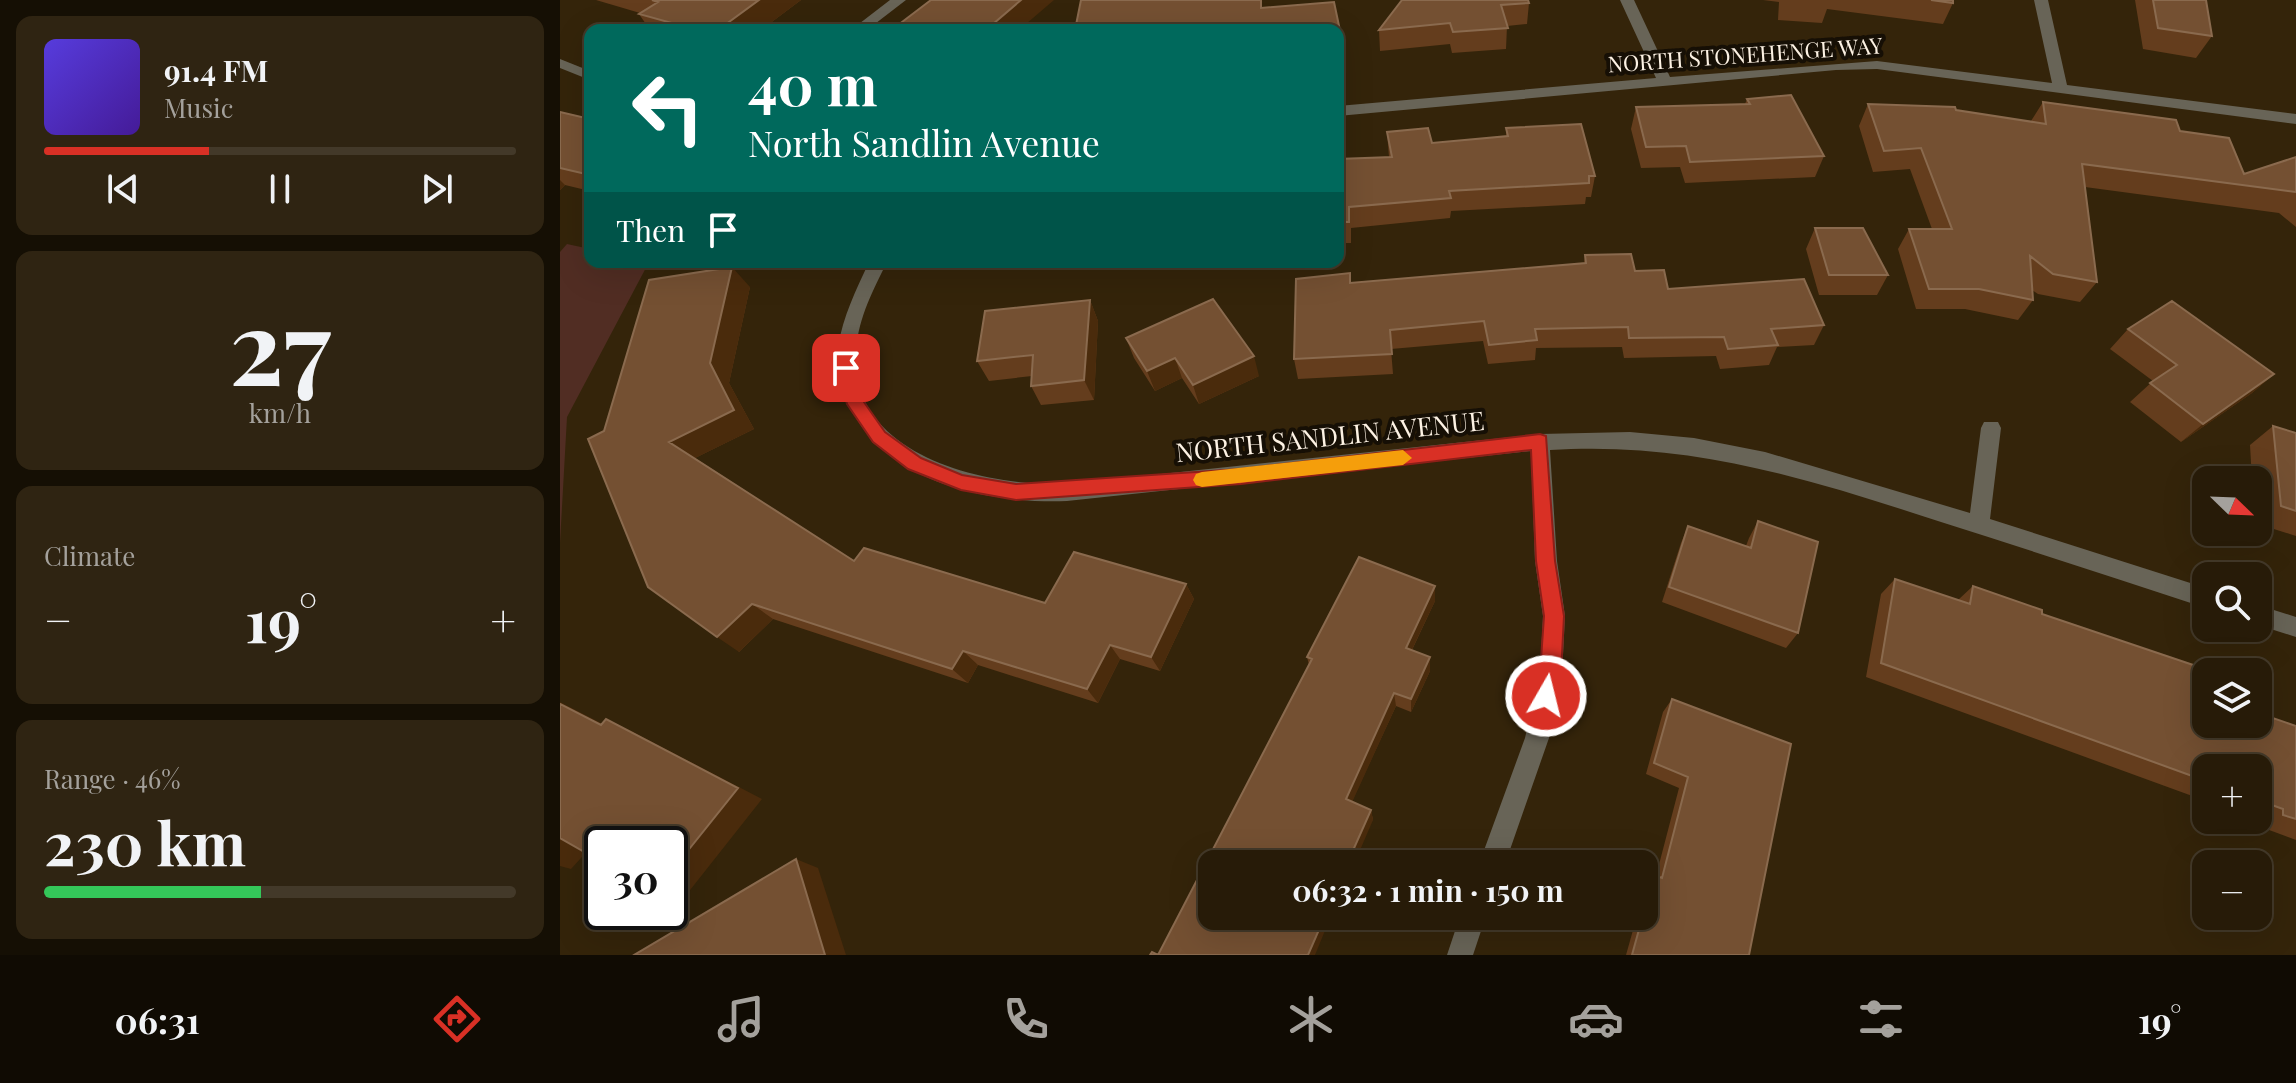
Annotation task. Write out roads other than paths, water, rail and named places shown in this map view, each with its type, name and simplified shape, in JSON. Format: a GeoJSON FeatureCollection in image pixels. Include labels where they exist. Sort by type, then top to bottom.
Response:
{"type":"FeatureCollection","features":[{"type":"Feature","properties":{"kind":"street"},"geometry":{"type":"LineString","coordinates":[[866,24],[899,0]]}},
{"type":"Feature","properties":{"kind":"street"},"geometry":{"type":"LineString","coordinates":[[1627,0],[1665,81]]}},
{"type":"Feature","properties":{"kind":"street"},"geometry":{"type":"LineString","coordinates":[[2041,0],[2060,87]]}},
{"type":"Feature","properties":{"kind":"street"},"geometry":{"type":"LineString","coordinates":[[560,63],[584,74]]}},
{"type":"Feature","properties":{"kind":"street","name":"NORTH STONEHENGE WAY"},"geometry":{"type":"LineString","coordinates":[[1344,110],[1877,65],[2296,119]]}},
{"type":"Feature","properties":{"kind":"street"},"geometry":{"type":"LineString","coordinates":[[560,84],[584,76]]}},
{"type":"Feature","properties":{"kind":"street","name":"NORTH SANDLIN AVENUE"},"geometry":{"type":"LineString","coordinates":[[874,268],[860,292],[847,330],[846,368],[856,404],[879,437],[915,464],[961,482],[1016,492],[1074,490],[1241,476],[1598,438],[1713,448],[1812,471],[2192,593]]}},
{"type":"Feature","properties":{"kind":"street"},"geometry":{"type":"LineString","coordinates":[[1979,525],[1991,428]]}},
{"type":"Feature","properties":{"kind":"street"},"geometry":{"type":"LineString","coordinates":[[1497,850],[1537,738],[1551,674],[1554,616],[1546,561],[1540,442]]}},
{"type":"Feature","properties":{"kind":"street"},"geometry":{"type":"LineString","coordinates":[[2272,619],[2296,627]]}},
{"type":"Feature","properties":{"kind":"street"},"geometry":{"type":"LineString","coordinates":[[1460,955],[1468,930]]}}]}
